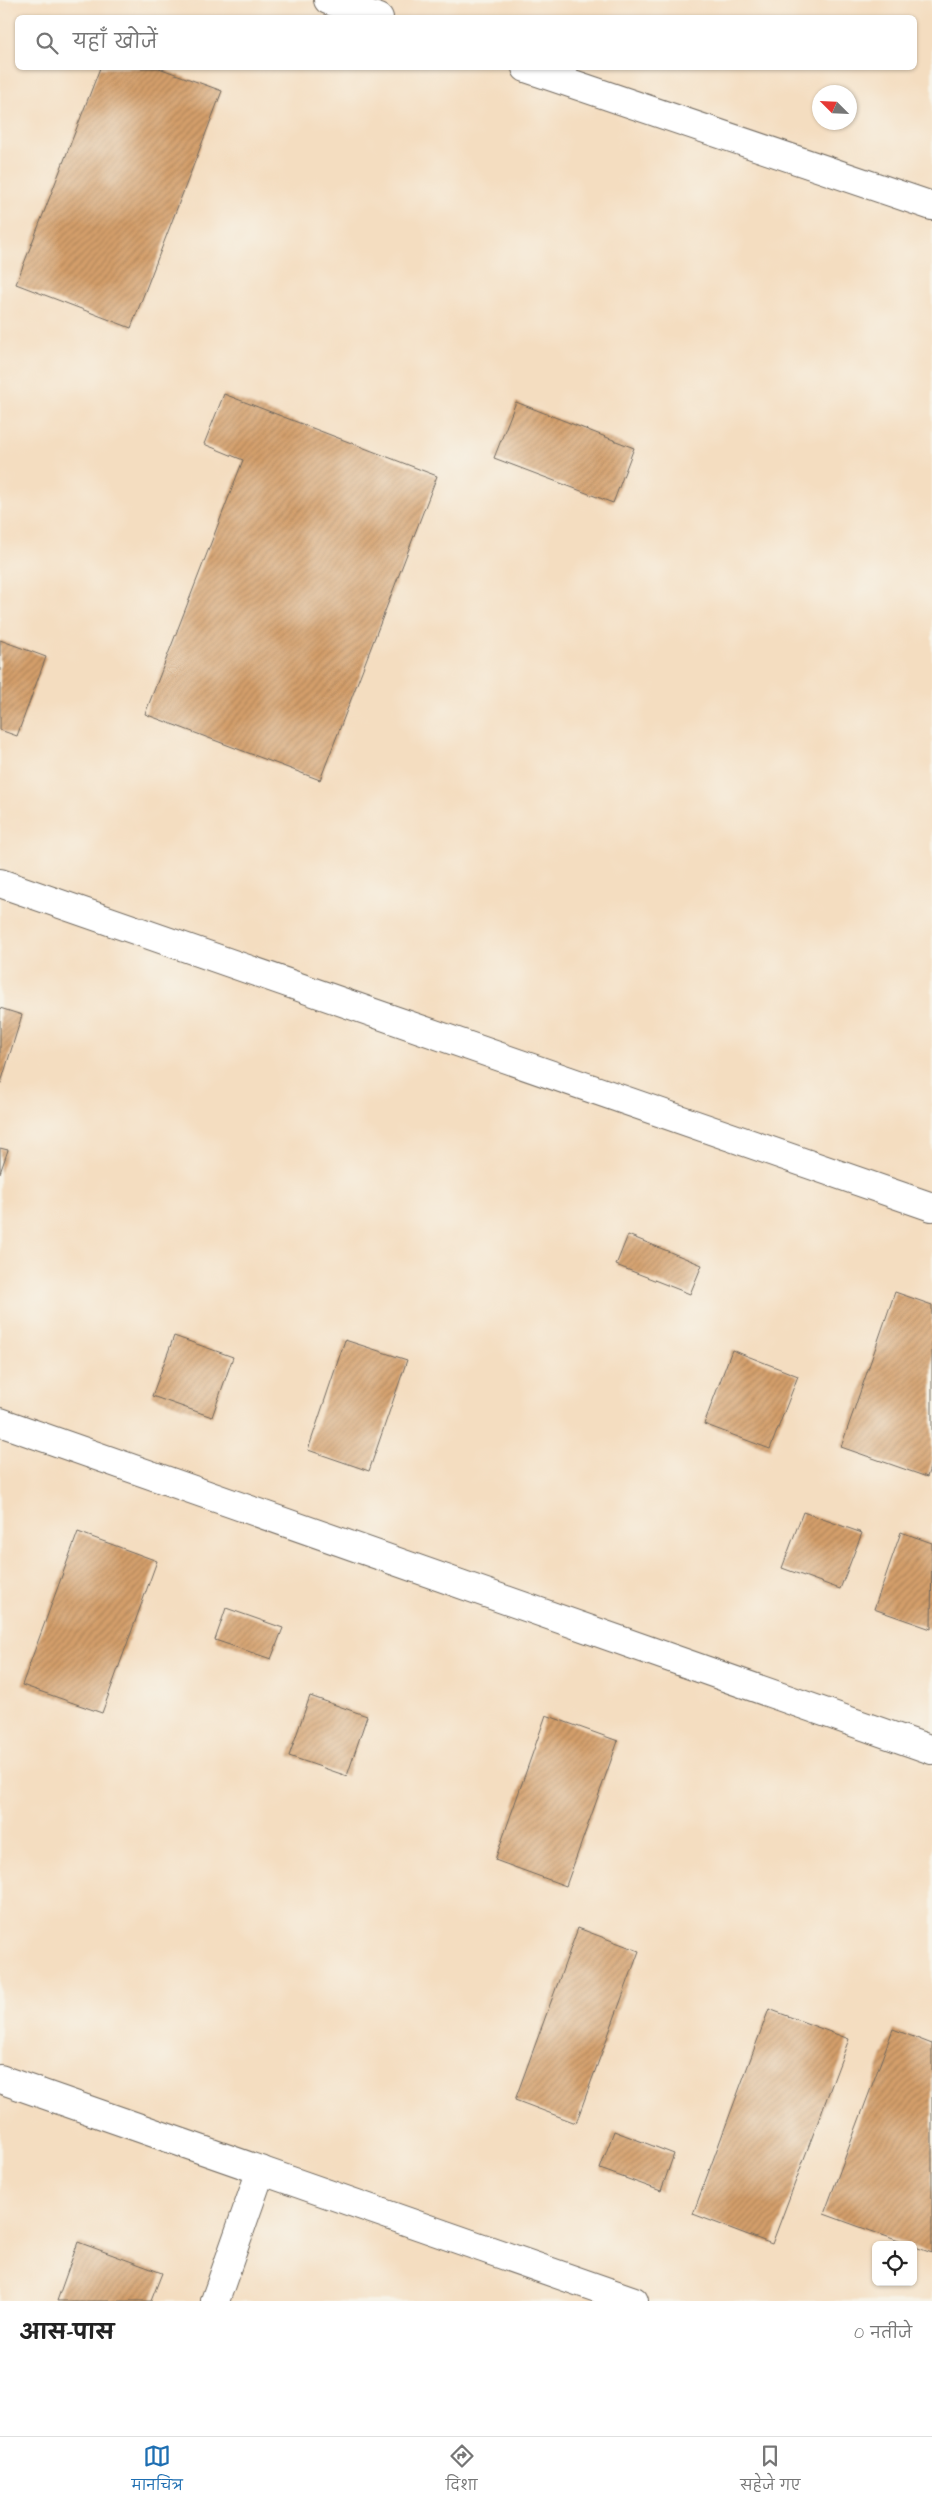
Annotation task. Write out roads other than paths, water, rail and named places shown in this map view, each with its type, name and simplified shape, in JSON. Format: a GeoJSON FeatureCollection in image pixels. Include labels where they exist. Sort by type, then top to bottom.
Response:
{"type":"FeatureCollection","features":[{"type":"Feature","properties":{"kind":"street"},"geometry":{"type":"LineString","coordinates":[[328,0],[370,15]]}},
{"type":"Feature","properties":{"kind":"street"},"geometry":{"type":"LineString","coordinates":[[532,70],[932,206]]}},
{"type":"Feature","properties":{"kind":"street"},"geometry":{"type":"LineString","coordinates":[[0,883],[932,1207]]}},
{"type":"Feature","properties":{"kind":"street"},"geometry":{"type":"LineString","coordinates":[[0,1422],[932,1750]]}},
{"type":"Feature","properties":{"kind":"street"},"geometry":{"type":"LineString","coordinates":[[0,2079],[634,2301]]}},
{"type":"Feature","properties":{"kind":"street"},"geometry":{"type":"LineString","coordinates":[[214,2301],[261,2170]]}}]}
